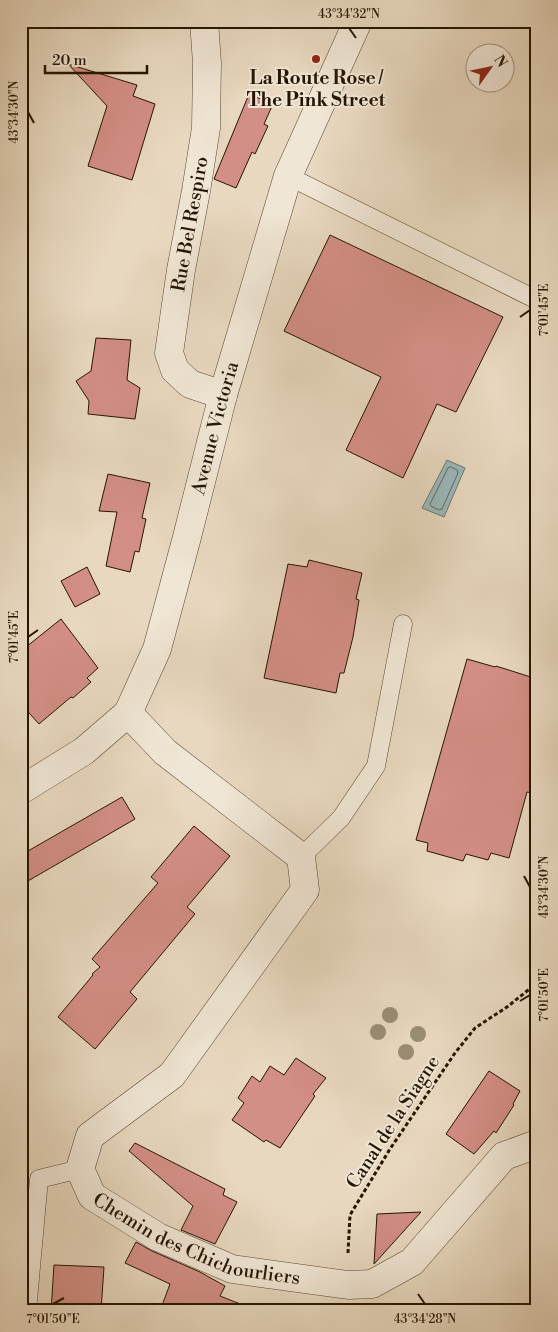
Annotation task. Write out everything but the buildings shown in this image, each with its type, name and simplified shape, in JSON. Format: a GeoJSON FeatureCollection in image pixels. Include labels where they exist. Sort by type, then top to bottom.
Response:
{"type":"FeatureCollection","features":[{"type":"Feature","properties":{"kind":"street","name":"Rue Bel Respiro"},"geometry":{"type":"LineString","coordinates":[[204,21],[207,63],[206,128],[181,270],[169,353],[175,370],[190,384],[223,394]]}},
{"type":"Feature","properties":{"kind":"street","name":"Avenue Victoria"},"geometry":{"type":"LineString","coordinates":[[21,790],[84,751],[128,713],[157,649],[223,394],[288,176],[358,21]]}},
{"type":"Feature","properties":{"kind":"street"},"geometry":{"type":"LineString","coordinates":[[128,713],[165,752],[301,857]]}},
{"type":"Feature","properties":{"kind":"street","name":"Chemin des Chichourliers"},"geometry":{"type":"LineString","coordinates":[[301,857],[305,890],[172,1075],[90,1136],[80,1169],[92,1196],[158,1237],[232,1269],[348,1285],[372,1284],[412,1262],[504,1156],[537,1144]]}},
{"type":"Feature","properties":{"kind":"lane"},"geometry":{"type":"LineString","coordinates":[[288,176],[537,300]]}},
{"type":"Feature","properties":{"kind":"lane"},"geometry":{"type":"LineString","coordinates":[[301,857],[341,818],[376,766],[403,624]]}},
{"type":"Feature","properties":{"kind":"lane"},"geometry":{"type":"LineString","coordinates":[[27,1311],[39,1179],[80,1169]]}},
{"type":"Feature","properties":{"kind":"path","name":"Canal de la Siagne"},"geometry":{"type":"LineString","coordinates":[[348,1285],[350,1215],[390,1149],[450,1060],[475,1028],[507,1007],[537,983]]}},
{"type":"Feature","properties":{"kind":"water"},"geometry":{"type":"Polygon","coordinates":[[[447,460],[465,468],[444,517],[422,508],[447,460]]]}},
{"type":"Feature","properties":{"kind":"place","name":"La Route Rose / The Pink Street"},"geometry":{"type":"Point","coordinates":[316,59]}}]}
